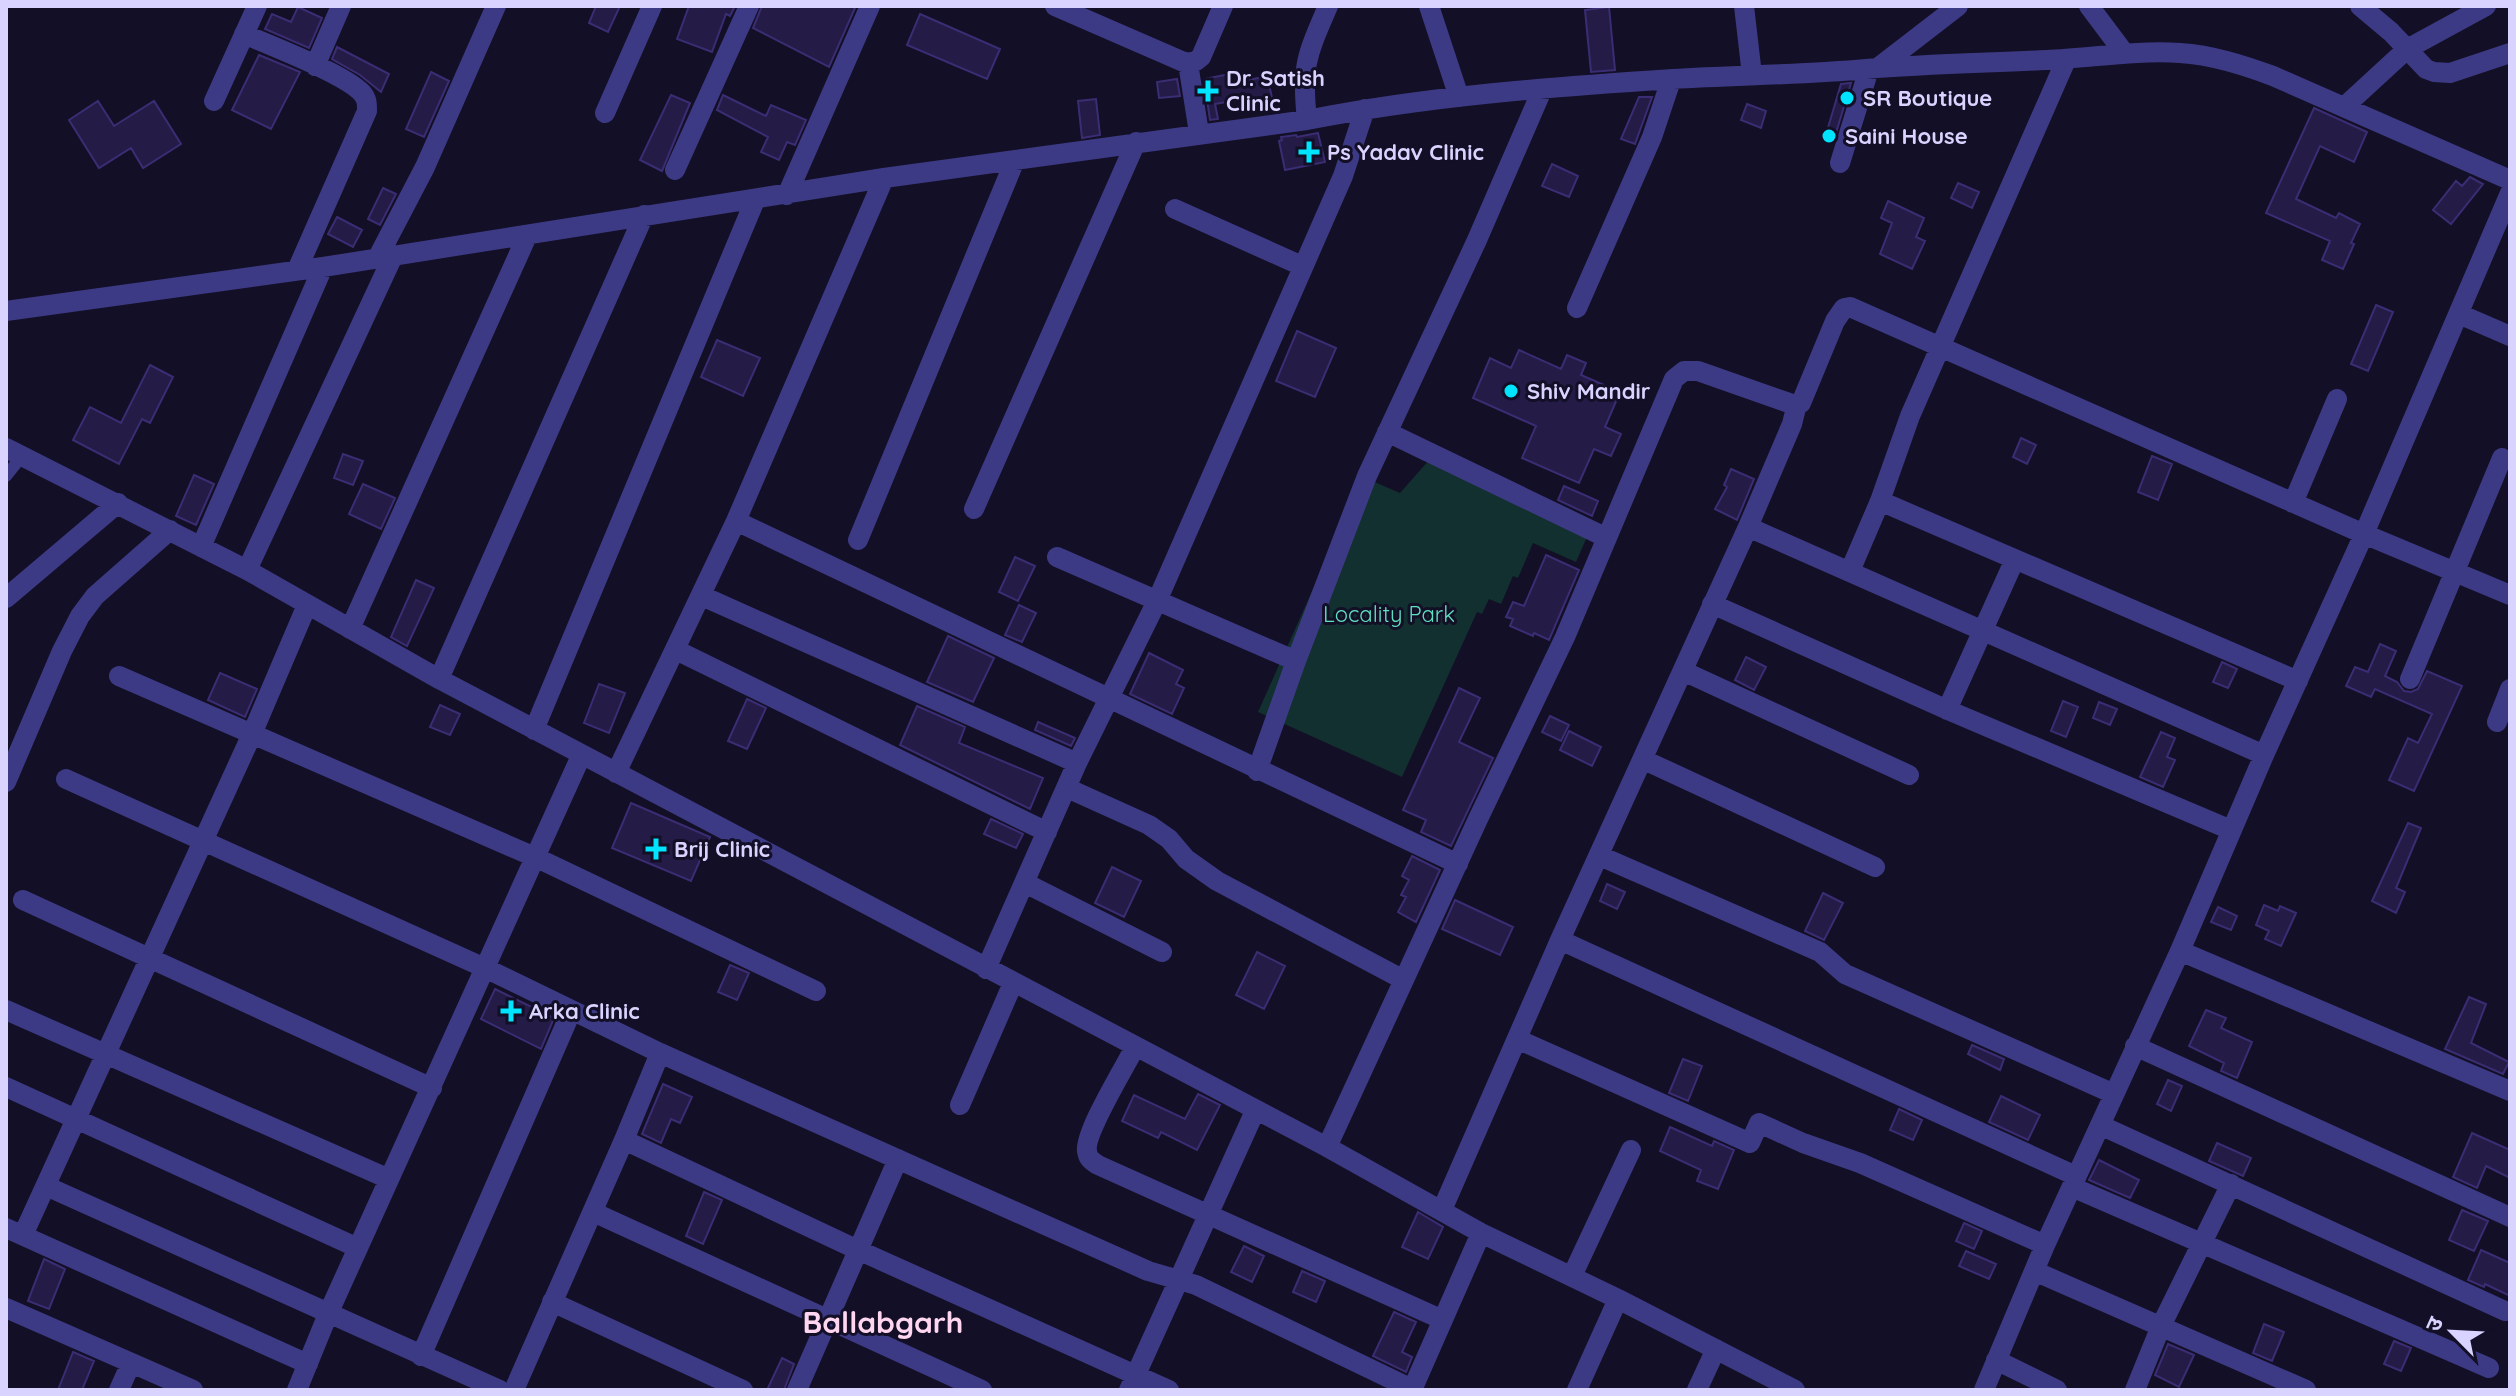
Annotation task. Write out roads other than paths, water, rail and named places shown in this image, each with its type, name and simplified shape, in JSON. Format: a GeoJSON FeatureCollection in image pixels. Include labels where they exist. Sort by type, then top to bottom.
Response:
{"type":"FeatureCollection","features":[{"type":"Feature","properties":{"kind":"street"},"geometry":{"type":"LineString","coordinates":[[214,101],[257,6]]}},
{"type":"Feature","properties":{"kind":"street"},"geometry":{"type":"LineString","coordinates":[[315,66],[341,6]]}},
{"type":"Feature","properties":{"kind":"street"},"geometry":{"type":"LineString","coordinates":[[247,570],[496,6]]}},
{"type":"Feature","properties":{"kind":"street"},"geometry":{"type":"LineString","coordinates":[[605,113],[652,6]]}},
{"type":"Feature","properties":{"kind":"street"},"geometry":{"type":"LineString","coordinates":[[675,170],[749,6]]}},
{"type":"Feature","properties":{"kind":"street"},"geometry":{"type":"LineString","coordinates":[[787,195],[870,6]]}},
{"type":"Feature","properties":{"kind":"street"},"geometry":{"type":"LineString","coordinates":[[1055,6],[1188,63],[1201,57],[1223,6]]}},
{"type":"Feature","properties":{"kind":"street"},"geometry":{"type":"LineString","coordinates":[[1307,120],[1304,70],[1308,52],[1328,6]]}},
{"type":"Feature","properties":{"kind":"street"},"geometry":{"type":"LineString","coordinates":[[1429,6],[1459,97]]}},
{"type":"Feature","properties":{"kind":"street"},"geometry":{"type":"LineString","coordinates":[[1744,6],[1752,75]]}},
{"type":"Feature","properties":{"kind":"street"},"geometry":{"type":"LineString","coordinates":[[1840,163],[1874,68],[1958,6]]}},
{"type":"Feature","properties":{"kind":"street"},"geometry":{"type":"LineString","coordinates":[[2089,6],[2125,54]]}},
{"type":"Feature","properties":{"kind":"street"},"geometry":{"type":"LineString","coordinates":[[2360,6],[2391,32],[2426,69],[2442,74],[2510,53]]}},
{"type":"Feature","properties":{"kind":"street"},"geometry":{"type":"LineString","coordinates":[[2344,107],[2407,49],[2486,6]]}},
{"type":"Feature","properties":{"kind":"street"},"geometry":{"type":"LineString","coordinates":[[244,34],[315,66],[359,89],[366,97],[367,111],[297,270]]}},
{"type":"Feature","properties":{"kind":"street"},"geometry":{"type":"LineString","coordinates":[[6,311],[323,267],[884,178],[1459,97],[1671,80],[2066,60],[2125,54],[2178,53],[2223,60],[2273,76],[2510,180]]}},
{"type":"Feature","properties":{"kind":"street"},"geometry":{"type":"LineString","coordinates":[[1850,571],[1880,501],[1910,416],[2066,60]]}},
{"type":"Feature","properties":{"kind":"street"},"geometry":{"type":"LineString","coordinates":[[1188,63],[1199,133]]}},
{"type":"Feature","properties":{"kind":"street"},"geometry":{"type":"LineString","coordinates":[[1577,308],[1652,137],[1671,80]]}},
{"type":"Feature","properties":{"kind":"street"},"geometry":{"type":"LineString","coordinates":[[1257,771],[1358,498],[1477,240],[1542,90]]}},
{"type":"Feature","properties":{"kind":"street"},"geometry":{"type":"LineString","coordinates":[[986,969],[1077,763],[1157,601],[1343,176],[1365,109]]}},
{"type":"Feature","properties":{"kind":"street"},"geometry":{"type":"LineString","coordinates":[[974,509],[1136,142]]}},
{"type":"Feature","properties":{"kind":"street"},"geometry":{"type":"LineString","coordinates":[[858,540],[1015,160]]}},
{"type":"Feature","properties":{"kind":"street"},"geometry":{"type":"LineString","coordinates":[[616,773],[736,521],[884,178]]}},
{"type":"Feature","properties":{"kind":"street"},"geometry":{"type":"LineString","coordinates":[[1984,1390],[2045,1245],[2180,951],[2364,534],[2510,193]]}},
{"type":"Feature","properties":{"kind":"street"},"geometry":{"type":"LineString","coordinates":[[534,730],[755,200]]}},
{"type":"Feature","properties":{"kind":"street"},"geometry":{"type":"LineString","coordinates":[[1175,209],[1302,266]]}},
{"type":"Feature","properties":{"kind":"street"},"geometry":{"type":"LineString","coordinates":[[439,679],[644,215]]}},
{"type":"Feature","properties":{"kind":"street"},"geometry":{"type":"LineString","coordinates":[[350,629],[527,236]]}},
{"type":"Feature","properties":{"kind":"street"},"geometry":{"type":"LineString","coordinates":[[201,547],[323,267]]}},
{"type":"Feature","properties":{"kind":"street"},"geometry":{"type":"LineString","coordinates":[[1442,1210],[1560,940],[1748,527],[1792,424],[1797,404],[1805,398],[1835,321],[1844,308],[1858,310],[2293,503],[2510,595]]}},
{"type":"Feature","properties":{"kind":"street"},"geometry":{"type":"LineString","coordinates":[[2459,314],[2510,336]]}},
{"type":"Feature","properties":{"kind":"street"},"geometry":{"type":"LineString","coordinates":[[1327,1147],[1565,637],[1674,379],[1684,371],[1698,371],[1786,403],[1797,404]]}},
{"type":"Feature","properties":{"kind":"street"},"geometry":{"type":"LineString","coordinates":[[2293,503],[2337,399]]}},
{"type":"Feature","properties":{"kind":"street"},"geometry":{"type":"LineString","coordinates":[[1387,432],[1607,538]]}},
{"type":"Feature","properties":{"kind":"street"},"geometry":{"type":"LineString","coordinates":[[14,452],[247,570],[581,756],[1327,1147],[1481,1233],[1795,1390]]}},
{"type":"Feature","properties":{"kind":"street"},"geometry":{"type":"LineString","coordinates":[[2410,679],[2502,458]]}},
{"type":"Feature","properties":{"kind":"street"},"geometry":{"type":"LineString","coordinates":[[1880,501],[2298,681]]}},
{"type":"Feature","properties":{"kind":"street"},"geometry":{"type":"LineString","coordinates":[[6,598],[118,503]]}},
{"type":"Feature","properties":{"kind":"street"},"geometry":{"type":"LineString","coordinates":[[736,521],[1458,864]]}},
{"type":"Feature","properties":{"kind":"street"},"geometry":{"type":"LineString","coordinates":[[1748,527],[2264,755]]}},
{"type":"Feature","properties":{"kind":"street"},"geometry":{"type":"LineString","coordinates":[[6,782],[80,616],[95,596],[170,530]]}},
{"type":"Feature","properties":{"kind":"street"},"geometry":{"type":"LineString","coordinates":[[1057,557],[1296,661]]}},
{"type":"Feature","properties":{"kind":"street"},"geometry":{"type":"LineString","coordinates":[[1947,710],[2015,559]]}},
{"type":"Feature","properties":{"kind":"street"},"geometry":{"type":"LineString","coordinates":[[702,596],[1077,763]]}},
{"type":"Feature","properties":{"kind":"street"},"geometry":{"type":"LineString","coordinates":[[1712,604],[1947,710],[2231,830]]}},
{"type":"Feature","properties":{"kind":"street"},"geometry":{"type":"LineString","coordinates":[[307,605],[252,734],[46,1186],[14,1232],[308,1364]]}},
{"type":"Feature","properties":{"kind":"street"},"geometry":{"type":"LineString","coordinates":[[676,650],[1047,832]]}},
{"type":"Feature","properties":{"kind":"street"},"geometry":{"type":"LineString","coordinates":[[1683,671],[1909,775]]}},
{"type":"Feature","properties":{"kind":"street"},"geometry":{"type":"LineString","coordinates":[[119,676],[537,858],[816,991]]}},
{"type":"Feature","properties":{"kind":"street"},"geometry":{"type":"LineString","coordinates":[[2497,722],[2510,689]]}},
{"type":"Feature","properties":{"kind":"street"},"geometry":{"type":"LineString","coordinates":[[297,1390],[328,1314],[581,756]]}},
{"type":"Feature","properties":{"kind":"street"},"geometry":{"type":"LineString","coordinates":[[1644,760],[1875,867]]}},
{"type":"Feature","properties":{"kind":"street"},"geometry":{"type":"LineString","coordinates":[[66,779],[485,968],[660,1053],[1148,1271],[1196,1285],[1413,1390],[1481,1233]]}},
{"type":"Feature","properties":{"kind":"street"},"geometry":{"type":"LineString","coordinates":[[1067,788],[1149,825],[1169,839],[1186,859],[1217,881],[1404,980]]}},
{"type":"Feature","properties":{"kind":"street"},"geometry":{"type":"LineString","coordinates":[[1600,856],[1820,952],[1845,974],[2114,1094]]}},
{"type":"Feature","properties":{"kind":"street"},"geometry":{"type":"LineString","coordinates":[[1025,883],[1162,952]]}},
{"type":"Feature","properties":{"kind":"street"},"geometry":{"type":"LineString","coordinates":[[23,900],[432,1088]]}},
{"type":"Feature","properties":{"kind":"street"},"geometry":{"type":"LineString","coordinates":[[1560,940],[2202,1245],[2489,1368]]}},
{"type":"Feature","properties":{"kind":"street"},"geometry":{"type":"LineString","coordinates":[[2180,951],[2508,1084]]}},
{"type":"Feature","properties":{"kind":"street"},"geometry":{"type":"LineString","coordinates":[[960,1105],[1013,983]]}},
{"type":"Feature","properties":{"kind":"street"},"geometry":{"type":"LineString","coordinates":[[6,1010],[389,1179]]}},
{"type":"Feature","properties":{"kind":"street"},"geometry":{"type":"LineString","coordinates":[[421,1356],[571,1012]]}},
{"type":"Feature","properties":{"kind":"street"},"geometry":{"type":"LineString","coordinates":[[1517,1039],[1750,1143],[1759,1123],[1872,1168],[2045,1245]]}},
{"type":"Feature","properties":{"kind":"street"},"geometry":{"type":"LineString","coordinates":[[2135,1046],[2510,1217]]}},
{"type":"Feature","properties":{"kind":"street"},"geometry":{"type":"LineString","coordinates":[[1135,1047],[1087,1141],[1089,1159],[1208,1216],[1443,1320]]}},
{"type":"Feature","properties":{"kind":"street"},"geometry":{"type":"LineString","coordinates":[[514,1390],[660,1053]]}},
{"type":"Feature","properties":{"kind":"street"},"geometry":{"type":"LineString","coordinates":[[6,1087],[358,1248]]}},
{"type":"Feature","properties":{"kind":"street"},"geometry":{"type":"LineString","coordinates":[[1133,1383],[1255,1111]]}},
{"type":"Feature","properties":{"kind":"street"},"geometry":{"type":"LineString","coordinates":[[2100,1125],[2505,1311]]}},
{"type":"Feature","properties":{"kind":"street"},"geometry":{"type":"LineString","coordinates":[[624,1140],[1133,1383],[1169,1390]]}},
{"type":"Feature","properties":{"kind":"street"},"geometry":{"type":"LineString","coordinates":[[1572,1276],[1631,1150]]}},
{"type":"Feature","properties":{"kind":"street"},"geometry":{"type":"LineString","coordinates":[[797,1390],[898,1159]]}},
{"type":"Feature","properties":{"kind":"street"},"geometry":{"type":"LineString","coordinates":[[2135,1390],[2161,1326],[2231,1184]]}},
{"type":"Feature","properties":{"kind":"street"},"geometry":{"type":"LineString","coordinates":[[46,1186],[500,1390]]}},
{"type":"Feature","properties":{"kind":"street"},"geometry":{"type":"LineString","coordinates":[[593,1212],[982,1390]]}},
{"type":"Feature","properties":{"kind":"street"},"geometry":{"type":"LineString","coordinates":[[2034,1271],[2306,1390]]}},
{"type":"Feature","properties":{"kind":"street"},"geometry":{"type":"LineString","coordinates":[[1577,1390],[1618,1299]]}},
{"type":"Feature","properties":{"kind":"street"},"geometry":{"type":"LineString","coordinates":[[552,1302],[743,1390]]}},
{"type":"Feature","properties":{"kind":"street"},"geometry":{"type":"LineString","coordinates":[[6,1308],[193,1390]]}},
{"type":"Feature","properties":{"kind":"street"},"geometry":{"type":"LineString","coordinates":[[1697,1390],[1716,1349]]}},
{"type":"Feature","properties":{"kind":"street"},"geometry":{"type":"LineString","coordinates":[[1996,1360],[2057,1390]]}},
{"type":"Feature","properties":{"kind":"street"},"geometry":{"type":"LineString","coordinates":[[119,1390],[131,1363]]}},
{"type":"Feature","properties":{"kind":"lane"},"geometry":{"type":"LineString","coordinates":[[6,476],[14,452]]}},
{"type":"Feature","properties":{"kind":"place","name":"Dr. Satish Clinic"},"geometry":{"type":"Point","coordinates":[1208,91]}},
{"type":"Feature","properties":{"kind":"place","name":"SR Boutique"},"geometry":{"type":"Point","coordinates":[1847,98]}},
{"type":"Feature","properties":{"kind":"place","name":"Saini House"},"geometry":{"type":"Point","coordinates":[1829,136]}},
{"type":"Feature","properties":{"kind":"place","name":"Ps Yadav Clinic"},"geometry":{"type":"Point","coordinates":[1309,152]}},
{"type":"Feature","properties":{"kind":"place","name":"Shiv Mandir"},"geometry":{"type":"Point","coordinates":[1511,391]}},
{"type":"Feature","properties":{"kind":"place","name":"Brij Clinic"},"geometry":{"type":"Point","coordinates":[656,849]}},
{"type":"Feature","properties":{"kind":"place","name":"Arka Clinic"},"geometry":{"type":"Point","coordinates":[511,1011]}},
{"type":"Feature","properties":{"kind":"district","name":"Ballabgarh"},"geometry":{"type":"Point","coordinates":[883,1322]}},
{"type":"Feature","properties":{"kind":"park label","name":"Locality Park"},"geometry":{"type":"Point","coordinates":[1389,614]}}]}
